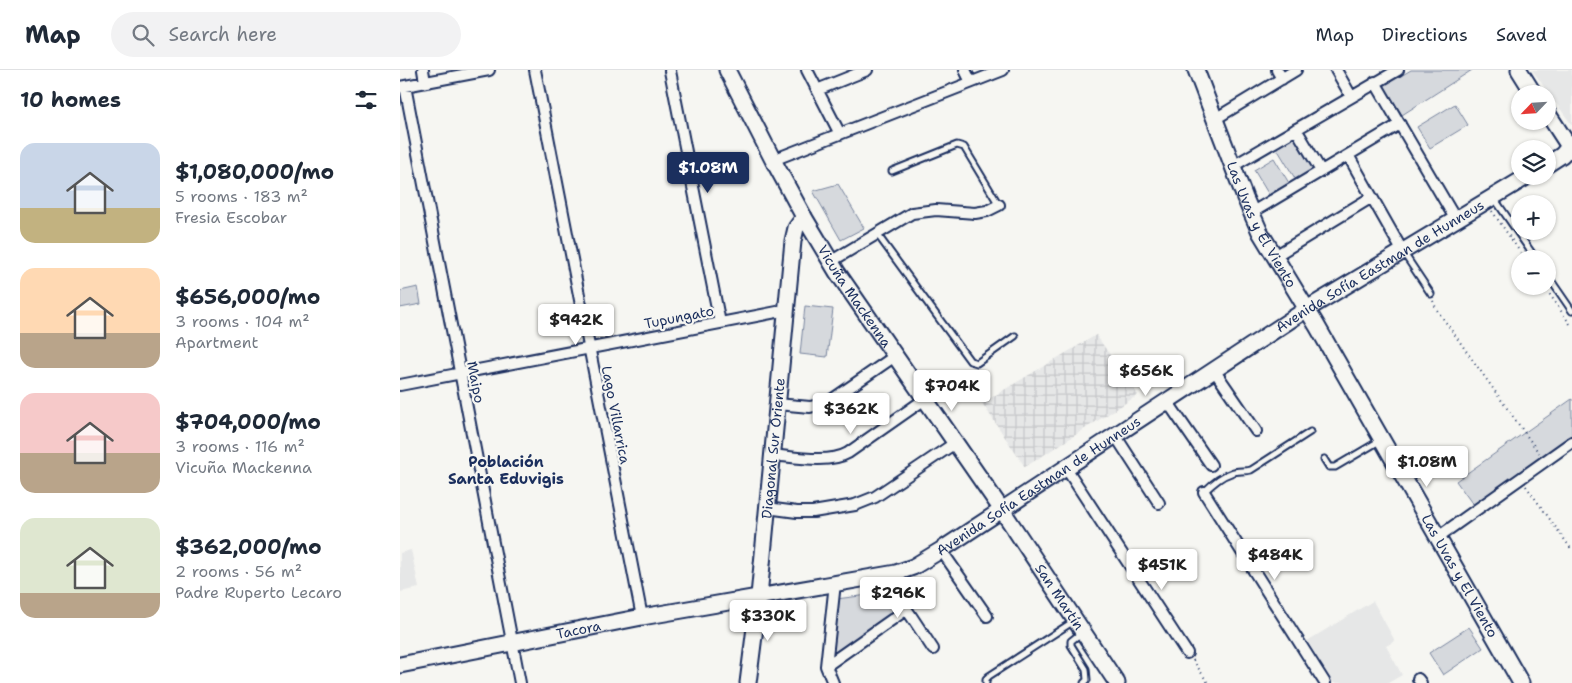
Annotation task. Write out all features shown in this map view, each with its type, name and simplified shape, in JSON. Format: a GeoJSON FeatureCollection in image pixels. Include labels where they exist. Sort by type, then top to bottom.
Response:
{"type":"FeatureCollection","features":[{"type":"Feature","properties":{"kind":"street"},"geometry":{"type":"LineString","coordinates":[[422,70],[425,82]]}},
{"type":"Feature","properties":{"kind":"street"},"geometry":{"type":"LineString","coordinates":[[402,86],[489,70]]}},
{"type":"Feature","properties":{"kind":"street","name":"Lago Villarrica"},"geometry":{"type":"LineString","coordinates":[[535,70],[642,617]]}},
{"type":"Feature","properties":{"kind":"street"},"geometry":{"type":"LineString","coordinates":[[807,70],[840,134]]}},
{"type":"Feature","properties":{"kind":"street"},"geometry":{"type":"LineString","coordinates":[[817,90],[867,70]]}},
{"type":"Feature","properties":{"kind":"street"},"geometry":{"type":"LineString","coordinates":[[965,70],[971,82]]}},
{"type":"Feature","properties":{"kind":"street"},"geometry":{"type":"LineString","coordinates":[[773,160],[1003,70]]}},
{"type":"Feature","properties":{"kind":"street","name":"Las Uvas y El Viento"},"geometry":{"type":"LineString","coordinates":[[1196,70],[1251,213],[1521,683]]}},
{"type":"Feature","properties":{"kind":"street"},"geometry":{"type":"LineString","coordinates":[[1215,119],[1279,74],[1296,70]]}},
{"type":"Feature","properties":{"kind":"street"},"geometry":{"type":"LineString","coordinates":[[1336,70],[1351,96]]}},
{"type":"Feature","properties":{"kind":"street"},"geometry":{"type":"LineString","coordinates":[[1233,166],[1398,70]]}},
{"type":"Feature","properties":{"kind":"street"},"geometry":{"type":"LineString","coordinates":[[1519,70],[1528,85]]}},
{"type":"Feature","properties":{"kind":"street"},"geometry":{"type":"LineString","coordinates":[[670,71],[720,323]]}},
{"type":"Feature","properties":{"kind":"street","name":"Vicuña Mackenna"},"geometry":{"type":"LineString","coordinates":[[731,71],[773,160],[830,262],[1002,510]]}},
{"type":"Feature","properties":{"kind":"street"},"geometry":{"type":"LineString","coordinates":[[1375,82],[1456,220]]}},
{"type":"Feature","properties":{"kind":"street","name":"Maipo"},"geometry":{"type":"LineString","coordinates":[[402,86],[520,683]]}},
{"type":"Feature","properties":{"kind":"street"},"geometry":{"type":"LineString","coordinates":[[1251,213],[1400,124]]}},
{"type":"Feature","properties":{"kind":"street"},"geometry":{"type":"LineString","coordinates":[[1556,125],[1571,147],[1556,159]]}},
{"type":"Feature","properties":{"kind":"street"},"geometry":{"type":"LineString","coordinates":[[1296,129],[1321,171]]}},
{"type":"Feature","properties":{"kind":"street"},"geometry":{"type":"LineString","coordinates":[[1348,155],[1403,252]]}},
{"type":"Feature","properties":{"kind":"street","name":"Avenida Sofía Eastman de Hunneus"},"geometry":{"type":"LineString","coordinates":[[759,596],[884,575],[913,567],[1307,309],[1514,185]]}},
{"type":"Feature","properties":{"kind":"street"},"geometry":{"type":"LineString","coordinates":[[1275,256],[1372,197]]}},
{"type":"Feature","properties":{"kind":"street"},"geometry":{"type":"LineString","coordinates":[[830,262],[905,216],[920,211],[936,210],[975,213],[987,211],[999,205]]}},
{"type":"Feature","properties":{"kind":"street","name":"Diagonal Sur Oriente"},"geometry":{"type":"LineString","coordinates":[[748,683],[759,596],[794,234],[804,217]]}},
{"type":"Feature","properties":{"kind":"street","name":"Tupungato"},"geometry":{"type":"LineString","coordinates":[[400,385],[787,310]]}},
{"type":"Feature","properties":{"kind":"street"},"geometry":{"type":"LineString","coordinates":[[777,404],[810,407],[827,403],[895,356]]}},
{"type":"Feature","properties":{"kind":"street"},"geometry":{"type":"LineString","coordinates":[[1214,370],[1256,431]]}},
{"type":"Feature","properties":{"kind":"street"},"geometry":{"type":"LineString","coordinates":[[772,455],[838,458],[925,399]]}},
{"type":"Feature","properties":{"kind":"street"},"geometry":{"type":"LineString","coordinates":[[1167,401],[1211,465]]}},
{"type":"Feature","properties":{"kind":"street"},"geometry":{"type":"LineString","coordinates":[[1115,435],[1158,503]]}},
{"type":"Feature","properties":{"kind":"street"},"geometry":{"type":"LineString","coordinates":[[1438,537],[1572,442]]}},
{"type":"Feature","properties":{"kind":"street"},"geometry":{"type":"LineString","coordinates":[[767,508],[804,512],[863,503],[875,497],[955,443]]}},
{"type":"Feature","properties":{"kind":"street"},"geometry":{"type":"LineString","coordinates":[[1066,468],[1187,653]]}},
{"type":"Feature","properties":{"kind":"street"},"geometry":{"type":"LineString","coordinates":[[1204,492],[1325,683]]}},
{"type":"Feature","properties":{"kind":"street","name":"San Martín"},"geometry":{"type":"LineString","coordinates":[[1002,510],[1117,683]]}},
{"type":"Feature","properties":{"kind":"street"},"geometry":{"type":"LineString","coordinates":[[941,550],[987,616]]}},
{"type":"Feature","properties":{"kind":"street"},"geometry":{"type":"LineString","coordinates":[[884,575],[933,649]]}},
{"type":"Feature","properties":{"kind":"street"},"geometry":{"type":"LineString","coordinates":[[833,683],[826,666],[835,584]]}},
{"type":"Feature","properties":{"kind":"street","name":"Tacora"},"geometry":{"type":"LineString","coordinates":[[400,664],[759,596]]}},
{"type":"Feature","properties":{"kind":"street"},"geometry":{"type":"LineString","coordinates":[[826,666],[907,609]]}},
{"type":"Feature","properties":{"kind":"lane"},"geometry":{"type":"LineString","coordinates":[[892,171],[956,145],[964,147],[999,205]]}},
{"type":"Feature","properties":{"kind":"lane"},"geometry":{"type":"LineString","coordinates":[[1490,200],[1529,250]]}},
{"type":"Feature","properties":{"kind":"lane"},"geometry":{"type":"LineString","coordinates":[[876,234],[970,361],[978,363],[1015,336]]}},
{"type":"Feature","properties":{"kind":"lane"},"geometry":{"type":"LineString","coordinates":[[1403,252],[1430,294]]}},
{"type":"Feature","properties":{"kind":"lane"},"geometry":{"type":"LineString","coordinates":[[1556,288],[1572,311]]}},
{"type":"Feature","properties":{"kind":"lane"},"geometry":{"type":"LineString","coordinates":[[1204,492],[1231,472],[1251,470],[1310,432]]}},
{"type":"Feature","properties":{"kind":"lane"},"geometry":{"type":"LineString","coordinates":[[1324,458],[1329,467],[1335,467],[1382,440]]}},
{"type":"Feature","properties":{"kind":"lane"},"geometry":{"type":"LineString","coordinates":[[986,683],[986,679],[989,676],[1079,626]]}},
{"type":"Feature","properties":{"kind":"lane"},"geometry":{"type":"LineString","coordinates":[[1079,626],[1071,641],[1071,645],[1086,669],[1087,680],[1084,683]]}},
{"type":"Feature","properties":{"kind":"path"},"geometry":{"type":"LineString","coordinates":[[1490,200],[1520,250]]}},
{"type":"Feature","properties":{"kind":"path"},"geometry":{"type":"LineString","coordinates":[[1430,294],[1437,310],[1544,461]]}},
{"type":"Feature","properties":{"kind":"path"},"geometry":{"type":"LineString","coordinates":[[1550,295],[1572,327]]}},
{"type":"Feature","properties":{"kind":"path"},"geometry":{"type":"LineString","coordinates":[[1521,478],[1572,550]]}},
{"type":"Feature","properties":{"kind":"path"},"geometry":{"type":"LineString","coordinates":[[1187,653],[1208,683]]}},
{"type":"Feature","properties":{"kind":"shaded area"},"geometry":{"type":"Polygon","coordinates":[[[1411,70],[1472,70],[1402,115],[1384,86],[1411,70]]]}},
{"type":"Feature","properties":{"kind":"shaded area"},"geometry":{"type":"Polygon","coordinates":[[[1532,70],[1572,70],[1572,125],[1556,103],[1556,85],[1543,85],[1532,70]]]}},
{"type":"Feature","properties":{"kind":"shaded area"},"geometry":{"type":"Polygon","coordinates":[[[1455,104],[1468,125],[1430,148],[1417,127],[1455,104]]]}},
{"type":"Feature","properties":{"kind":"shaded area"},"geometry":{"type":"Polygon","coordinates":[[[1296,135],[1316,168],[1296,180],[1276,147],[1296,135]]]}},
{"type":"Feature","properties":{"kind":"shaded area"},"geometry":{"type":"Polygon","coordinates":[[[1274,158],[1289,183],[1269,195],[1254,170],[1274,158]]]}},
{"type":"Feature","properties":{"kind":"shaded area"},"geometry":{"type":"Polygon","coordinates":[[[838,184],[864,228],[841,240],[813,191],[838,184]]]}},
{"type":"Feature","properties":{"kind":"shaded area"},"geometry":{"type":"Polygon","coordinates":[[[418,287],[421,304],[400,308],[400,291],[418,287]]]}},
{"type":"Feature","properties":{"kind":"shaded area"},"geometry":{"type":"Polygon","coordinates":[[[805,306],[833,309],[827,357],[800,354],[805,306]]]}},
{"type":"Feature","properties":{"kind":"shaded area"},"geometry":{"type":"Polygon","coordinates":[[[1096,335],[1138,395],[1025,467],[982,403],[1096,335]]]}},
{"type":"Feature","properties":{"kind":"shaded area"},"geometry":{"type":"Polygon","coordinates":[[[1572,399],[1572,437],[1474,506],[1456,481],[1572,399]]]}},
{"type":"Feature","properties":{"kind":"shaded area"},"geometry":{"type":"Polygon","coordinates":[[[411,550],[419,588],[400,592],[400,553],[411,550]]]}},
{"type":"Feature","properties":{"kind":"shaded area"},"geometry":{"type":"Polygon","coordinates":[[[885,593],[898,612],[830,659],[836,599],[885,593]]]}},
{"type":"Feature","properties":{"kind":"shaded area"},"geometry":{"type":"Polygon","coordinates":[[[1373,601],[1395,641],[1386,646],[1402,675],[1388,683],[1333,683],[1307,641],[1373,601]]]}},
{"type":"Feature","properties":{"kind":"shaded area"},"geometry":{"type":"Polygon","coordinates":[[[1469,627],[1483,648],[1443,675],[1429,653],[1469,627]]]}},
{"type":"Feature","properties":{"kind":"district","name":"Población Santa Eduvigis"},"geometry":{"type":"Point","coordinates":[506,470]}}]}
